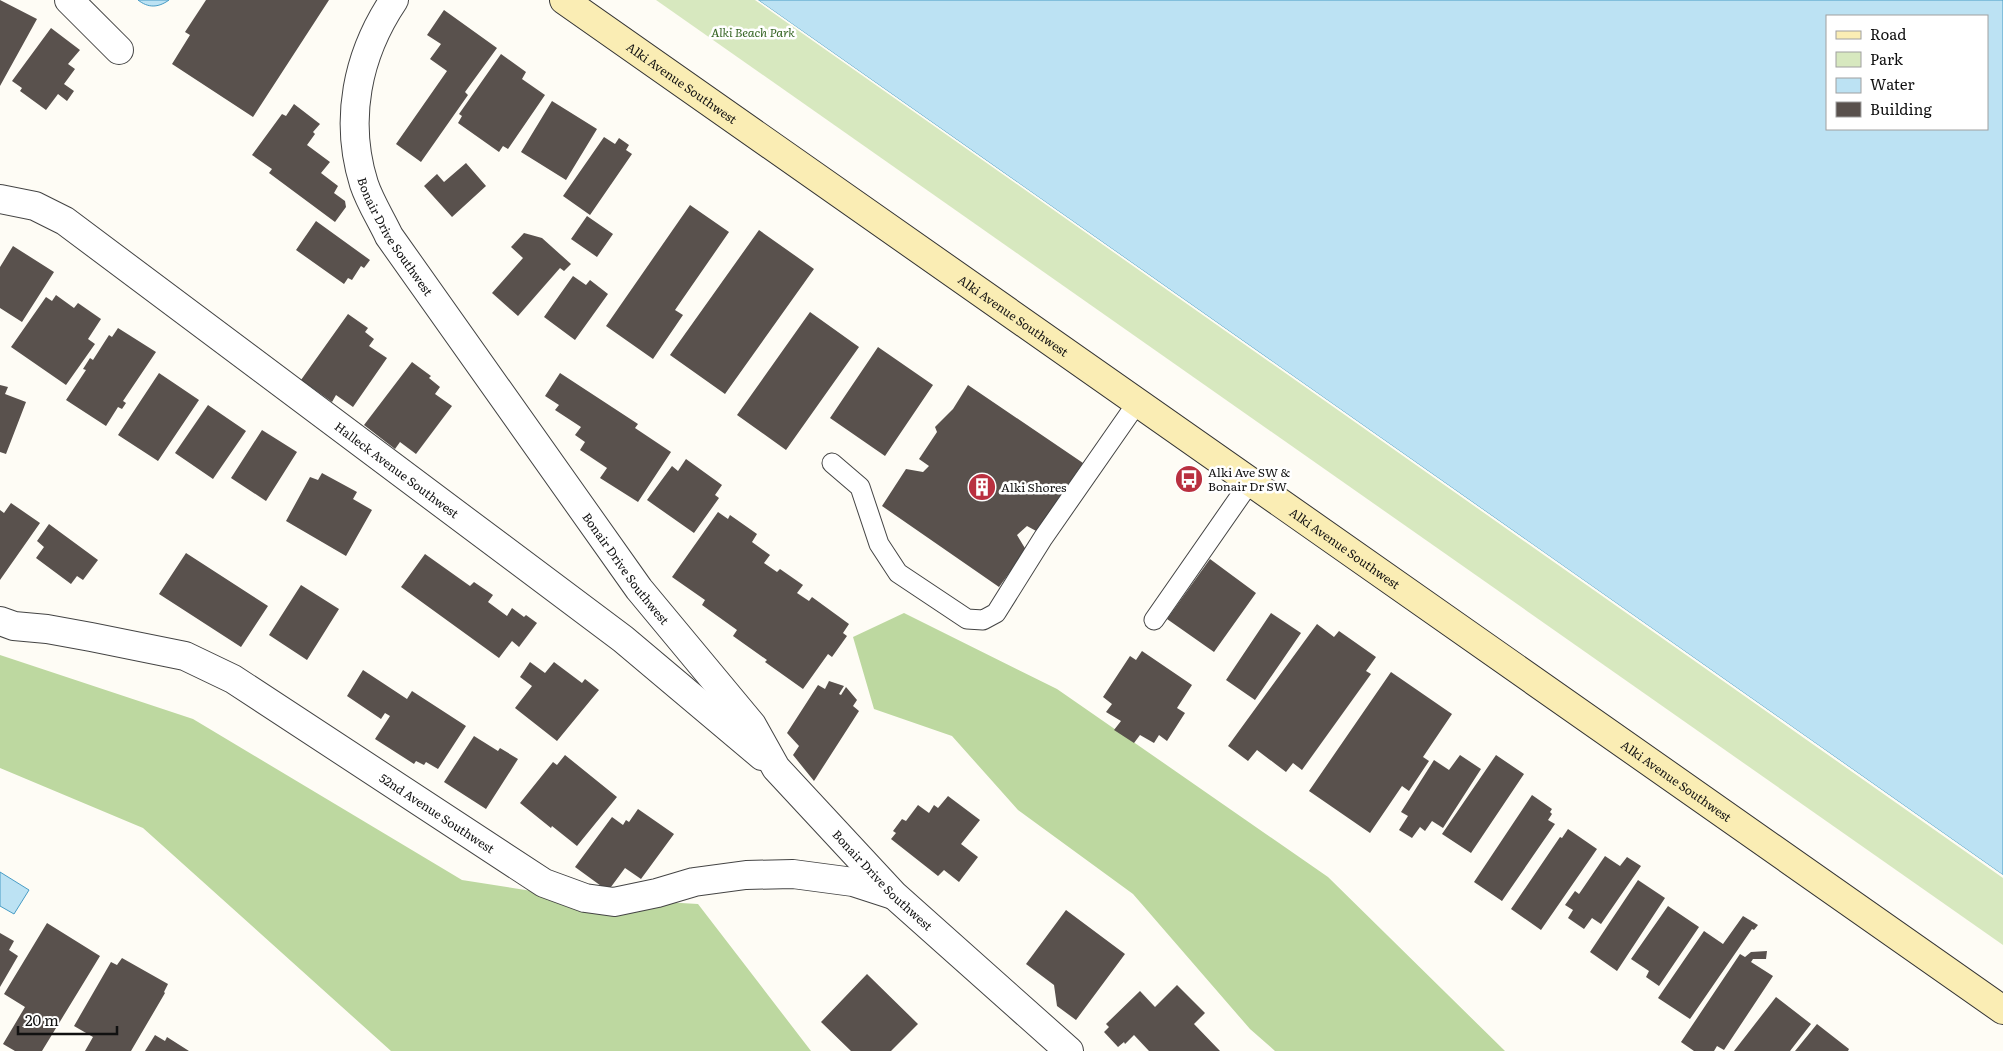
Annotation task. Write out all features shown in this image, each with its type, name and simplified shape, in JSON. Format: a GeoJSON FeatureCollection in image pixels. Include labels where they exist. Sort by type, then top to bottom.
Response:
{"type":"FeatureCollection","features":[{"type":"Feature","properties":{"kind":"main road","name":"Alki Avenue Southwest"},"geometry":{"type":"LineString","coordinates":[[564,0],[2003,1010]]}},
{"type":"Feature","properties":{"kind":"street"},"geometry":{"type":"LineString","coordinates":[[69,0],[119,50]]}},
{"type":"Feature","properties":{"kind":"street","name":"Bonair Drive Southwest"},"geometry":{"type":"LineString","coordinates":[[394,0],[371,40],[360,71],[355,108],[357,149],[364,185],[389,236],[639,589],[752,725],[776,768],[894,895],[1070,1051]]}},
{"type":"Feature","properties":{"kind":"street","name":"Halleck Avenue Southwest"},"geometry":{"type":"LineString","coordinates":[[0,199],[35,206],[65,221],[623,638],[776,768]]}},
{"type":"Feature","properties":{"kind":"street","name":"52nd Avenue Southwest"},"geometry":{"type":"LineString","coordinates":[[0,622],[14,626],[47,629],[91,637],[184,656],[234,679],[544,883],[585,898],[614,902],[657,893],[694,882],[746,875],[793,874],[852,882],[894,895]]}},
{"type":"Feature","properties":{"kind":"lane"},"geometry":{"type":"LineString","coordinates":[[832,462],[860,487],[879,544],[898,573],[967,619],[983,620],[996,613],[1043,538],[1137,403]]}},
{"type":"Feature","properties":{"kind":"lane"},"geometry":{"type":"LineString","coordinates":[[1154,620],[1250,482]]}},
{"type":"Feature","properties":{"kind":"green space","name":"Alki Beach Park"},"geometry":{"type":"Polygon","coordinates":[[[656,0],[758,0],[2003,875],[2003,945],[656,0]]]}},
{"type":"Feature","properties":{"kind":"green space"},"geometry":{"type":"Polygon","coordinates":[[[904,613],[1057,689],[1328,877],[1505,1051],[1275,1051],[1250,1029],[1133,894],[1018,810],[952,736],[874,709],[853,637],[904,613]]]}},
{"type":"Feature","properties":{"kind":"green space"},"geometry":{"type":"Polygon","coordinates":[[[0,655],[193,719],[462,880],[563,896],[698,904],[811,1051],[391,1051],[143,828],[0,768],[0,655]]]}},
{"type":"Feature","properties":{"kind":"water"},"geometry":{"type":"Polygon","coordinates":[[[138,0],[169,0],[153,6],[138,0]]]}},
{"type":"Feature","properties":{"kind":"water"},"geometry":{"type":"Polygon","coordinates":[[[758,0],[2003,0],[2003,875],[758,0]]]}},
{"type":"Feature","properties":{"kind":"water"},"geometry":{"type":"Polygon","coordinates":[[[0,872],[29,890],[14,914],[0,906],[0,872]]]}},
{"type":"Feature","properties":{"kind":"pier"},"geometry":{"type":"Polygon","coordinates":[[[755,0],[758,0],[2003,875],[2003,878],[755,0]]]}},
{"type":"Feature","properties":{"kind":"building"},"geometry":{"type":"Polygon","coordinates":[[[0,0],[37,19],[0,86],[0,0]]]}},
{"type":"Feature","properties":{"kind":"building"},"geometry":{"type":"Polygon","coordinates":[[[206,0],[329,0],[253,117],[172,64],[190,35],[185,32],[206,0]]]}},
{"type":"Feature","properties":{"kind":"building"},"geometry":{"type":"Polygon","coordinates":[[[444,10],[497,48],[465,92],[468,95],[421,162],[396,144],[447,71],[430,59],[441,44],[427,35],[444,10]]]}},
{"type":"Feature","properties":{"kind":"building"},"geometry":{"type":"Polygon","coordinates":[[[51,28],[80,50],[68,64],[75,69],[64,84],[74,91],[67,101],[58,94],[46,110],[20,91],[22,88],[12,81],[51,28]]]}},
{"type":"Feature","properties":{"kind":"building"},"geometry":{"type":"Polygon","coordinates":[[[501,54],[526,72],[522,79],[545,95],[508,149],[503,146],[499,152],[458,123],[462,116],[459,114],[501,54]]]}},
{"type":"Feature","properties":{"kind":"building"},"geometry":{"type":"Polygon","coordinates":[[[552,101],[597,129],[566,180],[521,152],[552,101]]]}},
{"type":"Feature","properties":{"kind":"building"},"geometry":{"type":"Polygon","coordinates":[[[294,104],[320,124],[313,132],[315,134],[307,145],[330,162],[321,173],[338,186],[334,193],[345,201],[346,207],[335,222],[269,173],[272,169],[252,155],[282,114],[286,116],[294,104]]]}},
{"type":"Feature","properties":{"kind":"building"},"geometry":{"type":"Polygon","coordinates":[[[604,137],[615,144],[619,138],[629,145],[626,150],[632,154],[590,215],[563,196],[604,137]]]}},
{"type":"Feature","properties":{"kind":"building"},"geometry":{"type":"Polygon","coordinates":[[[466,163],[486,186],[452,217],[424,186],[437,174],[444,182],[466,163]]]}},
{"type":"Feature","properties":{"kind":"building"},"geometry":{"type":"Polygon","coordinates":[[[690,205],[729,232],[675,310],[683,315],[653,359],[606,326],[690,205]]]}},
{"type":"Feature","properties":{"kind":"building"},"geometry":{"type":"Polygon","coordinates":[[[587,216],[613,234],[597,257],[571,239],[587,216]]]}},
{"type":"Feature","properties":{"kind":"building"},"geometry":{"type":"Polygon","coordinates":[[[316,221],[370,260],[364,268],[361,266],[352,280],[348,278],[344,284],[296,250],[316,221]]]}},
{"type":"Feature","properties":{"kind":"building"},"geometry":{"type":"Polygon","coordinates":[[[759,230],[814,269],[725,394],[670,355],[759,230]]]}},
{"type":"Feature","properties":{"kind":"building"},"geometry":{"type":"Polygon","coordinates":[[[524,233],[542,238],[571,264],[564,271],[560,268],[518,316],[492,293],[523,258],[511,247],[524,233]]]}},
{"type":"Feature","properties":{"kind":"building"},"geometry":{"type":"Polygon","coordinates":[[[13,246],[54,272],[22,322],[0,308],[0,267],[13,246]]]}},
{"type":"Feature","properties":{"kind":"building"},"geometry":{"type":"Polygon","coordinates":[[[573,276],[586,285],[590,280],[608,294],[575,340],[544,317],[573,276]]]}},
{"type":"Feature","properties":{"kind":"building"},"geometry":{"type":"Polygon","coordinates":[[[56,295],[74,308],[78,303],[101,319],[88,339],[95,344],[66,385],[11,347],[46,297],[52,301],[56,295]]]}},
{"type":"Feature","properties":{"kind":"building"},"geometry":{"type":"Polygon","coordinates":[[[810,312],[859,347],[786,450],[737,415],[810,312]]]}},
{"type":"Feature","properties":{"kind":"building"},"geometry":{"type":"Polygon","coordinates":[[[348,314],[368,328],[365,332],[374,339],[369,346],[387,358],[353,407],[336,395],[332,402],[301,380],[348,314]]]}},
{"type":"Feature","properties":{"kind":"building"},"geometry":{"type":"Polygon","coordinates":[[[118,328],[156,352],[123,401],[126,403],[122,409],[118,407],[106,426],[66,400],[86,370],[83,369],[90,358],[93,360],[109,335],[112,337],[118,328]]]}},
{"type":"Feature","properties":{"kind":"building"},"geometry":{"type":"Polygon","coordinates":[[[878,347],[933,385],[885,456],[830,418],[878,347]]]}},
{"type":"Feature","properties":{"kind":"building"},"geometry":{"type":"Polygon","coordinates":[[[412,362],[431,376],[429,378],[440,387],[435,394],[452,406],[416,454],[400,442],[395,449],[364,425],[412,362]]]}},
{"type":"Feature","properties":{"kind":"building"},"geometry":{"type":"Polygon","coordinates":[[[159,373],[199,400],[158,461],[118,435],[159,373]]]}},
{"type":"Feature","properties":{"kind":"building"},"geometry":{"type":"Polygon","coordinates":[[[560,373],[638,424],[635,428],[671,452],[638,502],[600,478],[607,468],[580,450],[585,442],[575,435],[581,427],[555,410],[559,405],[545,396],[560,373]]]}},
{"type":"Feature","properties":{"kind":"building"},"geometry":{"type":"Polygon","coordinates":[[[0,385],[8,387],[5,394],[26,402],[6,454],[0,452],[0,385]]]}},
{"type":"Feature","properties":{"kind":"building","name":"Alki Shores"},"geometry":{"type":"Polygon","coordinates":[[[968,385],[1083,463],[1068,485],[1070,489],[1038,532],[1027,526],[1017,535],[1026,550],[999,587],[882,506],[906,469],[923,472],[929,466],[919,459],[937,432],[935,427],[953,409],[968,385]]]}},
{"type":"Feature","properties":{"kind":"building"},"geometry":{"type":"Polygon","coordinates":[[[208,405],[246,431],[213,479],[175,453],[208,405]]]}},
{"type":"Feature","properties":{"kind":"building"},"geometry":{"type":"Polygon","coordinates":[[[262,430],[297,452],[266,501],[231,478],[262,430]]]}},
{"type":"Feature","properties":{"kind":"building"},"geometry":{"type":"Polygon","coordinates":[[[686,459],[722,485],[715,495],[719,498],[694,533],[647,500],[672,466],[678,471],[686,459]]]}},
{"type":"Feature","properties":{"kind":"building"},"geometry":{"type":"Polygon","coordinates":[[[322,473],[357,492],[353,499],[372,510],[346,556],[286,521],[310,477],[318,480],[322,473]]]}},
{"type":"Feature","properties":{"kind":"building"},"geometry":{"type":"Polygon","coordinates":[[[11,503],[40,523],[0,580],[0,510],[4,513],[11,503]]]}},
{"type":"Feature","properties":{"kind":"building"},"geometry":{"type":"Polygon","coordinates":[[[718,512],[728,519],[730,515],[757,534],[752,542],[770,555],[764,563],[777,572],[780,569],[803,585],[797,593],[809,601],[812,597],[849,624],[843,633],[847,636],[832,657],[828,654],[803,689],[733,636],[737,630],[702,605],[705,600],[672,577],[718,512]]]}},
{"type":"Feature","properties":{"kind":"building"},"geometry":{"type":"Polygon","coordinates":[[[49,524],[98,560],[83,580],[77,576],[71,584],[36,558],[44,547],[37,541],[49,524]]]}},
{"type":"Feature","properties":{"kind":"building"},"geometry":{"type":"Polygon","coordinates":[[[186,553],[268,606],[241,647],[159,594],[186,553]]]}},
{"type":"Feature","properties":{"kind":"building"},"geometry":{"type":"Polygon","coordinates":[[[425,554],[470,586],[474,582],[493,595],[488,602],[507,616],[512,608],[524,617],[526,615],[537,623],[519,647],[512,641],[499,658],[401,587],[425,554]]]}},
{"type":"Feature","properties":{"kind":"building"},"geometry":{"type":"Polygon","coordinates":[[[1210,559],[1256,593],[1214,652],[1167,619],[1210,559]]]}},
{"type":"Feature","properties":{"kind":"building"},"geometry":{"type":"Polygon","coordinates":[[[301,585],[339,609],[307,660],[269,635],[301,585]]]}},
{"type":"Feature","properties":{"kind":"building"},"geometry":{"type":"Polygon","coordinates":[[[1271,613],[1301,633],[1255,700],[1226,680],[1271,613]]]}},
{"type":"Feature","properties":{"kind":"building"},"geometry":{"type":"Polygon","coordinates":[[[1317,624],[1334,637],[1339,631],[1376,657],[1366,671],[1371,674],[1302,770],[1293,763],[1286,772],[1257,750],[1248,761],[1228,746],[1317,624]]]}},
{"type":"Feature","properties":{"kind":"building"},"geometry":{"type":"Polygon","coordinates":[[[1142,651],[1192,685],[1177,708],[1185,713],[1167,741],[1159,735],[1154,743],[1140,735],[1134,743],[1114,730],[1121,721],[1106,712],[1112,704],[1103,697],[1130,656],[1136,660],[1142,651]]]}},
{"type":"Feature","properties":{"kind":"building"},"geometry":{"type":"Polygon","coordinates":[[[530,662],[545,673],[554,662],[582,683],[585,679],[599,690],[557,741],[515,708],[532,686],[520,677],[530,662]]]}},
{"type":"Feature","properties":{"kind":"building"},"geometry":{"type":"Polygon","coordinates":[[[363,670],[407,699],[412,691],[466,726],[438,769],[426,762],[424,765],[416,761],[414,764],[375,739],[390,716],[385,713],[381,719],[347,696],[363,670]]]}},
{"type":"Feature","properties":{"kind":"building"},"geometry":{"type":"Polygon","coordinates":[[[1391,672],[1452,714],[1423,757],[1429,761],[1409,791],[1402,786],[1370,833],[1309,791],[1391,672]]]}},
{"type":"Feature","properties":{"kind":"building"},"geometry":{"type":"Polygon","coordinates":[[[829,681],[844,686],[839,694],[841,695],[846,687],[857,700],[853,706],[859,711],[814,781],[793,755],[799,746],[787,733],[818,685],[825,689],[829,681]]]}},
{"type":"Feature","properties":{"kind":"building"},"geometry":{"type":"Polygon","coordinates":[[[474,736],[498,751],[500,748],[518,759],[486,809],[444,782],[474,736]]]}},
{"type":"Feature","properties":{"kind":"building"},"geometry":{"type":"Polygon","coordinates":[[[565,755],[617,797],[577,846],[520,803],[553,762],[557,765],[565,755]]]}},
{"type":"Feature","properties":{"kind":"building"},"geometry":{"type":"Polygon","coordinates":[[[1460,755],[1481,769],[1443,828],[1432,821],[1425,831],[1420,827],[1412,838],[1399,830],[1408,816],[1401,812],[1434,760],[1449,770],[1460,755]]]}},
{"type":"Feature","properties":{"kind":"building"},"geometry":{"type":"Polygon","coordinates":[[[1496,755],[1524,774],[1471,853],[1442,834],[1496,755]]]}},
{"type":"Feature","properties":{"kind":"building"},"geometry":{"type":"Polygon","coordinates":[[[1532,795],[1552,809],[1550,812],[1552,814],[1548,820],[1555,824],[1502,901],[1474,882],[1532,795]]]}},
{"type":"Feature","properties":{"kind":"building"},"geometry":{"type":"Polygon","coordinates":[[[948,796],[980,820],[961,844],[978,857],[959,882],[944,870],[938,876],[891,839],[896,833],[893,831],[902,819],[906,821],[918,805],[929,813],[934,805],[938,808],[948,796]]]}},
{"type":"Feature","properties":{"kind":"building"},"geometry":{"type":"Polygon","coordinates":[[[638,809],[674,834],[641,879],[625,868],[608,891],[575,867],[612,817],[623,825],[626,820],[629,822],[638,809]]]}},
{"type":"Feature","properties":{"kind":"building"},"geometry":{"type":"Polygon","coordinates":[[[1568,829],[1597,849],[1541,930],[1511,909],[1560,837],[1562,838],[1568,829]]]}},
{"type":"Feature","properties":{"kind":"building"},"geometry":{"type":"Polygon","coordinates":[[[1605,856],[1620,866],[1627,857],[1641,866],[1601,924],[1592,918],[1584,929],[1568,918],[1573,910],[1565,905],[1575,891],[1579,894],[1605,856]]]}},
{"type":"Feature","properties":{"kind":"building"},"geometry":{"type":"Polygon","coordinates":[[[1638,880],[1665,898],[1617,971],[1590,952],[1638,880]]]}},
{"type":"Feature","properties":{"kind":"building"},"geometry":{"type":"Polygon","coordinates":[[[1668,906],[1699,927],[1659,986],[1646,977],[1649,971],[1631,959],[1668,906]]]}},
{"type":"Feature","properties":{"kind":"building"},"geometry":{"type":"Polygon","coordinates":[[[1066,910],[1125,954],[1076,1020],[1057,1006],[1054,985],[1026,964],[1066,910]]]}},
{"type":"Feature","properties":{"kind":"building"},"geometry":{"type":"Polygon","coordinates":[[[1743,916],[1758,925],[1754,930],[1752,929],[1690,1019],[1658,998],[1704,931],[1723,944],[1743,916]]]}},
{"type":"Feature","properties":{"kind":"building"},"geometry":{"type":"Polygon","coordinates":[[[47,923],[100,956],[42,1051],[15,1051],[3,1044],[25,1007],[4,994],[47,923]]]}},
{"type":"Feature","properties":{"kind":"building"},"geometry":{"type":"Polygon","coordinates":[[[0,933],[14,941],[9,950],[18,956],[0,987],[0,933]]]}},
{"type":"Feature","properties":{"kind":"building"},"geometry":{"type":"Polygon","coordinates":[[[1767,951],[1766,959],[1753,959],[1751,962],[1773,976],[1724,1050],[1717,1046],[1714,1051],[1694,1051],[1681,1042],[1740,954],[1745,957],[1751,952],[1767,951]]]}},
{"type":"Feature","properties":{"kind":"building"},"geometry":{"type":"Polygon","coordinates":[[[122,958],[168,984],[165,993],[131,1051],[85,1051],[93,1037],[74,1026],[111,962],[117,965],[122,958]]]}},
{"type":"Feature","properties":{"kind":"building"},"geometry":{"type":"Polygon","coordinates":[[[867,974],[918,1024],[891,1051],[851,1051],[821,1022],[867,974]]]}},
{"type":"Feature","properties":{"kind":"building"},"geometry":{"type":"Polygon","coordinates":[[[1177,985],[1205,1013],[1194,1024],[1220,1051],[1149,1051],[1134,1035],[1125,1044],[1124,1042],[1118,1047],[1104,1032],[1109,1027],[1106,1024],[1140,991],[1155,1007],[1177,985]]]}},
{"type":"Feature","properties":{"kind":"building"},"geometry":{"type":"Polygon","coordinates":[[[1776,997],[1811,1024],[1790,1051],[1734,1051],[1776,997]]]}},
{"type":"Feature","properties":{"kind":"building"},"geometry":{"type":"Polygon","coordinates":[[[1817,1024],[1849,1049],[1848,1051],[1795,1051],[1817,1024]]]}},
{"type":"Feature","properties":{"kind":"building"},"geometry":{"type":"Polygon","coordinates":[[[155,1035],[165,1041],[167,1037],[189,1051],[145,1051],[155,1035]]]}},
{"type":"Feature","properties":{"kind":"place","name":"Alki Ave SW & Bonair Dr SW"},"geometry":{"type":"Point","coordinates":[1189,479]}},
{"type":"Feature","properties":{"kind":"place","name":"Alki Shores"},"geometry":{"type":"Point","coordinates":[982,487]}}]}
